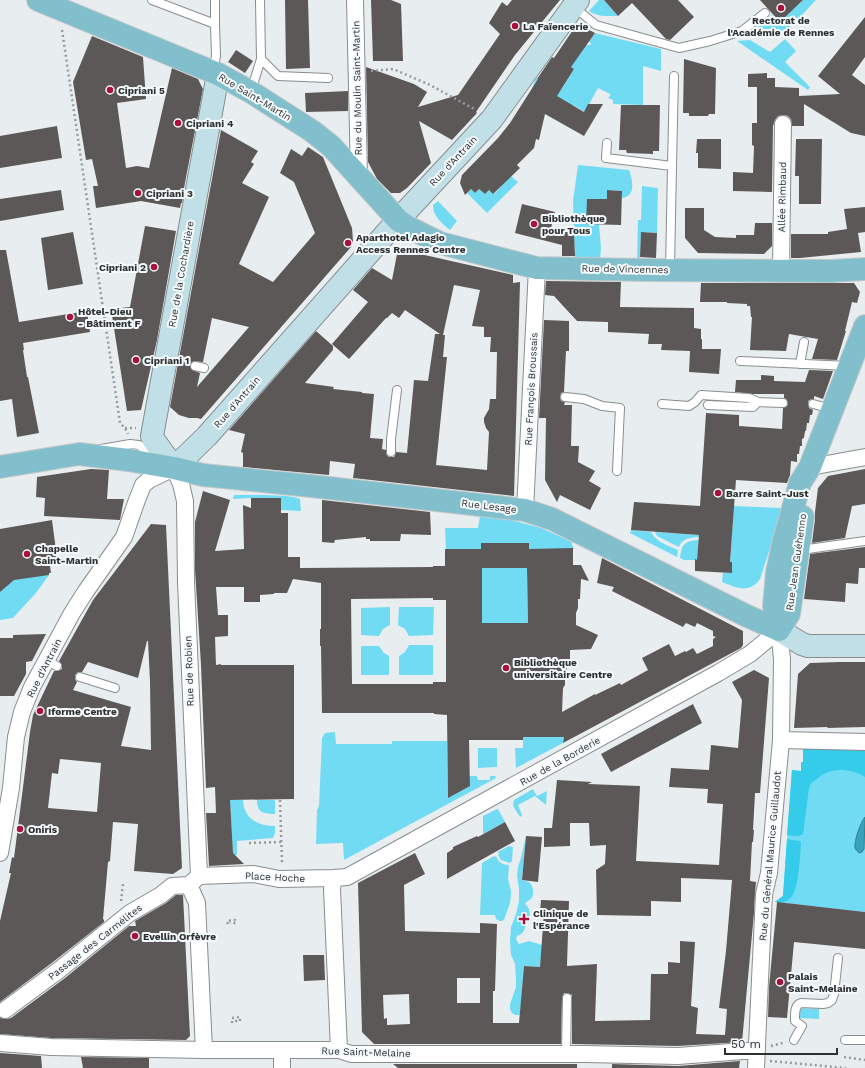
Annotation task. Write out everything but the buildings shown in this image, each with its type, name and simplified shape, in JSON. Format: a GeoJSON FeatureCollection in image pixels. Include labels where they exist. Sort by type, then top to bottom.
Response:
{"type":"FeatureCollection","features":[{"type":"Feature","properties":{"kind":"main road","name":"Rue Saint-Martin"},"geometry":{"type":"LineString","coordinates":[[38,0],[216,73],[251,92],[312,131],[332,146],[398,220]]}},
{"type":"Feature","properties":{"kind":"main road","name":"Rue d'Antrain"},"geometry":{"type":"LineString","coordinates":[[174,468],[206,436],[398,220],[492,119],[576,3]]}},
{"type":"Feature","properties":{"kind":"main road","name":"Rue de la Cochardière"},"geometry":{"type":"LineString","coordinates":[[174,468],[153,440],[152,436],[216,73]]}},
{"type":"Feature","properties":{"kind":"main road","name":"Rue de Vincennes"},"geometry":{"type":"LineString","coordinates":[[398,220],[440,244],[536,268],[831,272],[864,270]]}},
{"type":"Feature","properties":{"kind":"main road","name":"Rue Jean Guéhenno"},"geometry":{"type":"LineString","coordinates":[[779,630],[774,606],[777,572],[791,546],[800,483],[810,467],[823,407],[849,366],[865,326]]}},
{"type":"Feature","properties":{"kind":"main road","name":"Rue Lesage"},"geometry":{"type":"LineString","coordinates":[[0,467],[79,454],[128,460],[210,476],[390,490],[525,510],[552,519],[747,616],[779,630]]}},
{"type":"Feature","properties":{"kind":"main road"},"geometry":{"type":"LineString","coordinates":[[779,630],[808,646],[865,646]]}},
{"type":"Feature","properties":{"kind":"street","name":"Rue du Moulin Saint-Martin"},"geometry":{"type":"LineString","coordinates":[[354,0],[359,176]]}},
{"type":"Feature","properties":{"kind":"street","name":"Allée Rimbaud"},"geometry":{"type":"LineString","coordinates":[[781,271],[783,124]]}},
{"type":"Feature","properties":{"kind":"street","name":"Rue François Broussais"},"geometry":{"type":"LineString","coordinates":[[525,510],[535,396],[536,268]]}},
{"type":"Feature","properties":{"kind":"street"},"geometry":{"type":"LineString","coordinates":[[810,467],[865,457]]}},
{"type":"Feature","properties":{"kind":"street","name":"Rue d'Antrain"},"geometry":{"type":"LineString","coordinates":[[0,853],[11,788],[16,737],[22,712],[32,687],[52,663],[72,613],[124,537],[136,500],[143,485],[149,480],[174,468]]}},
{"type":"Feature","properties":{"kind":"street","name":"Rue de Robien"},"geometry":{"type":"LineString","coordinates":[[174,468],[181,484],[185,501],[194,881]]}},
{"type":"Feature","properties":{"kind":"street","name":"Rue du Général Maurice Guillaudot"},"geometry":{"type":"LineString","coordinates":[[757,1059],[764,894],[769,873],[781,740],[782,659],[779,630]]}},
{"type":"Feature","properties":{"kind":"street","name":"Rue de la Borderie"},"geometry":{"type":"LineString","coordinates":[[334,878],[347,877],[718,674],[750,654],[779,630]]}},
{"type":"Feature","properties":{"kind":"street"},"geometry":{"type":"LineString","coordinates":[[781,740],[865,742]]}},
{"type":"Feature","properties":{"kind":"street","name":"Place Hoche"},"geometry":{"type":"LineString","coordinates":[[194,881],[254,874],[279,879],[334,878]]}},
{"type":"Feature","properties":{"kind":"street"},"geometry":{"type":"LineString","coordinates":[[334,878],[332,889],[339,1050]]}},
{"type":"Feature","properties":{"kind":"street"},"geometry":{"type":"LineString","coordinates":[[194,881],[197,903],[204,1050]]}},
{"type":"Feature","properties":{"kind":"street","name":"Passage des Carmélites"},"geometry":{"type":"LineString","coordinates":[[5,1010],[59,970],[130,913],[161,895],[172,886],[194,881]]}},
{"type":"Feature","properties":{"kind":"street","name":"Rue Saint-Melaine"},"geometry":{"type":"LineString","coordinates":[[0,1043],[51,1047],[204,1050],[339,1050],[351,1054],[566,1054],[757,1059]]}},
{"type":"Feature","properties":{"kind":"street"},"geometry":{"type":"LineString","coordinates":[[282,1050],[282,1068]]}},
{"type":"Feature","properties":{"kind":"lane"},"geometry":{"type":"LineString","coordinates":[[152,0],[215,24]]}},
{"type":"Feature","properties":{"kind":"lane"},"geometry":{"type":"LineString","coordinates":[[215,0],[216,73]]}},
{"type":"Feature","properties":{"kind":"lane"},"geometry":{"type":"LineString","coordinates":[[251,92],[261,59],[260,0]]}},
{"type":"Feature","properties":{"kind":"lane"},"geometry":{"type":"LineString","coordinates":[[576,3],[596,25],[679,48],[710,42],[742,31],[765,13]]}},
{"type":"Feature","properties":{"kind":"lane"},"geometry":{"type":"LineString","coordinates":[[261,59],[278,76],[328,78]]}},
{"type":"Feature","properties":{"kind":"lane"},"geometry":{"type":"LineString","coordinates":[[670,270],[674,76]]}},
{"type":"Feature","properties":{"kind":"lane"},"geometry":{"type":"LineString","coordinates":[[607,143],[606,158],[672,166]]}},
{"type":"Feature","properties":{"kind":"lane"},"geometry":{"type":"LineString","coordinates":[[800,364],[804,342]]}},
{"type":"Feature","properties":{"kind":"lane"},"geometry":{"type":"LineString","coordinates":[[740,361],[849,366]]}},
{"type":"Feature","properties":{"kind":"lane"},"geometry":{"type":"LineString","coordinates":[[195,366],[204,368]]}},
{"type":"Feature","properties":{"kind":"lane"},"geometry":{"type":"LineString","coordinates":[[391,452],[391,439],[397,390]]}},
{"type":"Feature","properties":{"kind":"lane"},"geometry":{"type":"LineString","coordinates":[[662,404],[689,406],[701,395],[749,398],[758,402],[783,403]]}},
{"type":"Feature","properties":{"kind":"lane"},"geometry":{"type":"LineString","coordinates":[[565,397],[584,399],[602,406],[620,408],[617,471]]}},
{"type":"Feature","properties":{"kind":"lane"},"geometry":{"type":"LineString","coordinates":[[708,405],[753,406],[758,402]]}},
{"type":"Feature","properties":{"kind":"lane"},"geometry":{"type":"LineString","coordinates":[[79,454],[112,446],[130,444],[139,445],[174,468]]}},
{"type":"Feature","properties":{"kind":"lane"},"geometry":{"type":"LineString","coordinates":[[791,546],[808,550],[865,541]]}},
{"type":"Feature","properties":{"kind":"lane"},"geometry":{"type":"LineString","coordinates":[[80,677],[115,688]]}},
{"type":"Feature","properties":{"kind":"lane"},"geometry":{"type":"LineString","coordinates":[[794,1040],[802,1026],[795,1021],[796,1006],[801,1003],[823,1004],[832,1000],[838,958]]}},
{"type":"Feature","properties":{"kind":"lane"},"geometry":{"type":"LineString","coordinates":[[566,1054],[567,998]]}},
{"type":"Feature","properties":{"kind":"lane"},"geometry":{"type":"LineString","coordinates":[[845,1040],[865,1040]]}},
{"type":"Feature","properties":{"kind":"path"},"geometry":{"type":"LineString","coordinates":[[59,8],[120,423],[125,428],[129,436],[130,444]]}},
{"type":"Feature","properties":{"kind":"path"},"geometry":{"type":"LineString","coordinates":[[356,72],[393,69],[428,84],[492,119]]}},
{"type":"Feature","properties":{"kind":"path"},"geometry":{"type":"LineString","coordinates":[[280,800],[282,862]]}},
{"type":"Feature","properties":{"kind":"path"},"geometry":{"type":"LineString","coordinates":[[249,843],[281,842]]}},
{"type":"Feature","properties":{"kind":"path"},"geometry":{"type":"LineString","coordinates":[[757,1059],[794,1040]]}},
{"type":"Feature","properties":{"kind":"path"},"geometry":{"type":"LineString","coordinates":[[844,1056],[865,1060]]}},
{"type":"Feature","properties":{"kind":"path"},"geometry":{"type":"LineString","coordinates":[[757,1059],[846,1068]]}},
{"type":"Feature","properties":{"kind":"shaded area"},"geometry":{"type":"Polygon","coordinates":[[[599,0],[604,0],[618,16],[599,15],[589,11],[599,0]]]}},
{"type":"Feature","properties":{"kind":"shaded area"},"geometry":{"type":"Polygon","coordinates":[[[803,0],[816,0],[797,21],[786,30],[772,33],[758,30],[758,26],[773,14],[780,21],[803,0]]]}},
{"type":"Feature","properties":{"kind":"shaded area"},"geometry":{"type":"Polygon","coordinates":[[[595,33],[661,49],[661,71],[643,66],[643,105],[613,104],[613,100],[608,98],[610,94],[598,88],[585,112],[573,105],[568,112],[531,91],[536,78],[561,90],[574,69],[566,64],[587,45],[591,44],[589,41],[595,33]]]}},
{"type":"Feature","properties":{"kind":"shaded area"},"geometry":{"type":"Polygon","coordinates":[[[785,39],[796,51],[785,62],[810,87],[808,90],[737,41],[750,40],[770,52],[785,39]]]}},
{"type":"Feature","properties":{"kind":"shaded area"},"geometry":{"type":"Polygon","coordinates":[[[578,165],[629,170],[632,178],[630,195],[626,197],[622,198],[622,191],[607,190],[607,199],[587,199],[587,224],[599,224],[601,248],[600,260],[575,260],[573,201],[578,165]]]}},
{"type":"Feature","properties":{"kind":"shaded area"},"geometry":{"type":"Polygon","coordinates":[[[511,176],[518,182],[487,213],[467,193],[471,189],[475,193],[479,189],[485,194],[489,190],[494,194],[511,176]]]}},
{"type":"Feature","properties":{"kind":"shaded area"},"geometry":{"type":"Polygon","coordinates":[[[642,186],[658,188],[657,233],[641,232],[640,261],[637,261],[638,220],[641,220],[642,186]]]}},
{"type":"Feature","properties":{"kind":"shaded area"},"geometry":{"type":"Polygon","coordinates":[[[438,201],[457,221],[450,230],[436,216],[433,209],[433,205],[438,201]]]}},
{"type":"Feature","properties":{"kind":"shaded area"},"geometry":{"type":"Polygon","coordinates":[[[234,495],[296,497],[300,499],[301,511],[281,510],[251,498],[233,499],[234,495]]]}},
{"type":"Feature","properties":{"kind":"shaded area"},"geometry":{"type":"Polygon","coordinates":[[[734,506],[783,508],[760,579],[752,587],[747,588],[738,588],[722,582],[723,573],[732,573],[732,562],[730,562],[734,506]]]}},
{"type":"Feature","properties":{"kind":"shaded area"},"geometry":{"type":"Polygon","coordinates":[[[480,516],[511,520],[541,528],[572,542],[574,549],[529,549],[529,543],[481,543],[481,549],[446,549],[445,528],[478,528],[480,516]]]}},
{"type":"Feature","properties":{"kind":"shaded area"},"geometry":{"type":"Polygon","coordinates":[[[631,530],[651,532],[659,541],[678,550],[677,557],[630,533],[631,530]]]}},
{"type":"Feature","properties":{"kind":"shaded area"},"geometry":{"type":"Polygon","coordinates":[[[655,532],[699,535],[699,537],[684,540],[679,547],[657,536],[655,532]]]}},
{"type":"Feature","properties":{"kind":"shaded area"},"geometry":{"type":"Polygon","coordinates":[[[699,540],[697,560],[684,560],[680,558],[683,546],[687,542],[699,540]]]}},
{"type":"Feature","properties":{"kind":"shaded area"},"geometry":{"type":"Polygon","coordinates":[[[482,568],[527,568],[528,623],[482,623],[482,568]]]}},
{"type":"Feature","properties":{"kind":"shaded area"},"geometry":{"type":"Polygon","coordinates":[[[47,573],[47,575],[49,575],[36,593],[13,618],[0,620],[0,587],[6,587],[5,585],[7,579],[21,579],[21,577],[33,575],[33,577],[47,573]]]}},
{"type":"Feature","properties":{"kind":"shaded area"},"geometry":{"type":"Polygon","coordinates":[[[390,607],[390,625],[383,629],[379,636],[361,635],[361,608],[390,607]]]}},
{"type":"Feature","properties":{"kind":"shaded area"},"geometry":{"type":"Polygon","coordinates":[[[399,607],[434,607],[433,635],[409,636],[405,629],[398,625],[399,607]]]}},
{"type":"Feature","properties":{"kind":"shaded area"},"geometry":{"type":"Polygon","coordinates":[[[409,645],[433,645],[433,675],[399,675],[399,656],[405,652],[409,645]]]}},
{"type":"Feature","properties":{"kind":"shaded area"},"geometry":{"type":"Polygon","coordinates":[[[361,646],[379,646],[384,653],[389,656],[389,675],[361,675],[361,646]]]}},
{"type":"Feature","properties":{"kind":"shaded area"},"geometry":{"type":"Polygon","coordinates":[[[335,732],[336,744],[392,744],[392,741],[447,741],[448,798],[470,776],[477,776],[478,780],[490,780],[490,776],[495,776],[496,778],[344,860],[343,843],[316,844],[322,738],[325,733],[335,732]]]}},
{"type":"Feature","properties":{"kind":"shaded area"},"geometry":{"type":"Polygon","coordinates":[[[523,737],[564,737],[563,743],[516,768],[515,748],[523,748],[523,737]]]}},
{"type":"Feature","properties":{"kind":"shaded area"},"geometry":{"type":"Polygon","coordinates":[[[478,748],[497,748],[497,767],[478,768],[478,748]]]}},
{"type":"Feature","properties":{"kind":"shaded area"},"geometry":{"type":"Polygon","coordinates":[[[803,749],[865,750],[865,912],[775,902],[783,896],[792,770],[801,771],[803,749]]]}},
{"type":"Feature","properties":{"kind":"shaded area"},"geometry":{"type":"Polygon","coordinates":[[[803,749],[865,750],[865,777],[852,771],[842,770],[828,772],[821,776],[810,785],[809,788],[803,834],[798,836],[787,835],[792,770],[801,771],[803,749]]]}},
{"type":"Feature","properties":{"kind":"shaded area"},"geometry":{"type":"Polygon","coordinates":[[[226,781],[235,783],[235,800],[243,800],[244,807],[249,817],[263,825],[275,826],[273,838],[237,841],[237,855],[233,855],[230,803],[226,781]]]}},
{"type":"Feature","properties":{"kind":"shaded area"},"geometry":{"type":"Polygon","coordinates":[[[533,789],[537,796],[547,791],[546,805],[535,796],[518,805],[522,815],[520,817],[513,806],[514,800],[533,789]]]}},
{"type":"Feature","properties":{"kind":"shaded area"},"geometry":{"type":"Polygon","coordinates":[[[257,800],[275,800],[275,814],[262,812],[258,808],[257,800]]]}},
{"type":"Feature","properties":{"kind":"shaded area"},"geometry":{"type":"Polygon","coordinates":[[[498,809],[505,822],[483,834],[483,816],[498,809]]]}},
{"type":"Feature","properties":{"kind":"shaded area"},"geometry":{"type":"Polygon","coordinates":[[[865,817],[864,849],[859,853],[855,848],[855,844],[860,827],[865,817]]]}},
{"type":"Feature","properties":{"kind":"shaded area"},"geometry":{"type":"Polygon","coordinates":[[[526,836],[522,880],[530,883],[533,893],[531,899],[525,903],[529,909],[530,916],[526,921],[524,932],[517,936],[516,939],[519,944],[529,941],[542,945],[540,967],[524,966],[520,1015],[515,1015],[510,1009],[510,1004],[516,987],[516,980],[515,964],[511,955],[510,941],[511,927],[519,901],[517,875],[518,867],[526,836]]]}},
{"type":"Feature","properties":{"kind":"shaded area"},"geometry":{"type":"Polygon","coordinates":[[[787,839],[800,841],[801,843],[798,878],[794,892],[789,900],[785,902],[775,902],[783,896],[787,839]]]}},
{"type":"Feature","properties":{"kind":"shaded area"},"geometry":{"type":"Polygon","coordinates":[[[509,846],[513,847],[512,861],[510,863],[501,860],[498,855],[498,852],[509,846]]]}},
{"type":"Feature","properties":{"kind":"shaded area"},"geometry":{"type":"Polygon","coordinates":[[[496,856],[501,863],[509,865],[508,879],[511,891],[510,903],[504,920],[501,921],[496,919],[495,915],[480,915],[482,863],[496,856]]]}},
{"type":"Feature","properties":{"kind":"shaded area"},"geometry":{"type":"Polygon","coordinates":[[[799,1008],[819,1009],[819,1019],[798,1018],[799,1008]]]}},
{"type":"Feature","properties":{"kind":"place","name":"Rectorat de l'Académie de Rennes"},"geometry":{"type":"Point","coordinates":[781,8]}},
{"type":"Feature","properties":{"kind":"place","name":"La Faïencerie"},"geometry":{"type":"Point","coordinates":[515,26]}},
{"type":"Feature","properties":{"kind":"place","name":"Cipriani 5"},"geometry":{"type":"Point","coordinates":[110,90]}},
{"type":"Feature","properties":{"kind":"place","name":"Cipriani 4"},"geometry":{"type":"Point","coordinates":[178,123]}},
{"type":"Feature","properties":{"kind":"place","name":"Cipriani 3"},"geometry":{"type":"Point","coordinates":[138,193]}},
{"type":"Feature","properties":{"kind":"place","name":"Bibliothèque pour Tous"},"geometry":{"type":"Point","coordinates":[534,224]}},
{"type":"Feature","properties":{"kind":"place","name":"Aparthotel Adagio Access Rennes Centre"},"geometry":{"type":"Point","coordinates":[348,243]}},
{"type":"Feature","properties":{"kind":"place","name":"Cipriani 2"},"geometry":{"type":"Point","coordinates":[154,267]}},
{"type":"Feature","properties":{"kind":"place","name":"Hôtel-Dieu - Bâtiment F"},"geometry":{"type":"Point","coordinates":[70,317]}},
{"type":"Feature","properties":{"kind":"place","name":"Cipriani 1"},"geometry":{"type":"Point","coordinates":[136,360]}},
{"type":"Feature","properties":{"kind":"place","name":"Barre Saint-Just"},"geometry":{"type":"Point","coordinates":[718,493]}},
{"type":"Feature","properties":{"kind":"place","name":"Chapelle Saint-Martin"},"geometry":{"type":"Point","coordinates":[27,554]}},
{"type":"Feature","properties":{"kind":"place","name":"Bibliothèque universitaire Centre"},"geometry":{"type":"Point","coordinates":[506,668]}},
{"type":"Feature","properties":{"kind":"place","name":"Iforme Centre"},"geometry":{"type":"Point","coordinates":[40,711]}},
{"type":"Feature","properties":{"kind":"place","name":"Oniris"},"geometry":{"type":"Point","coordinates":[20,829]}},
{"type":"Feature","properties":{"kind":"place","name":"Clinique de l'Espérance"},"geometry":{"type":"Point","coordinates":[524,919]}},
{"type":"Feature","properties":{"kind":"place","name":"Evellin Orfèvre"},"geometry":{"type":"Point","coordinates":[135,936]}},
{"type":"Feature","properties":{"kind":"place","name":"Palais Saint-Melaine"},"geometry":{"type":"Point","coordinates":[780,982]}}]}
